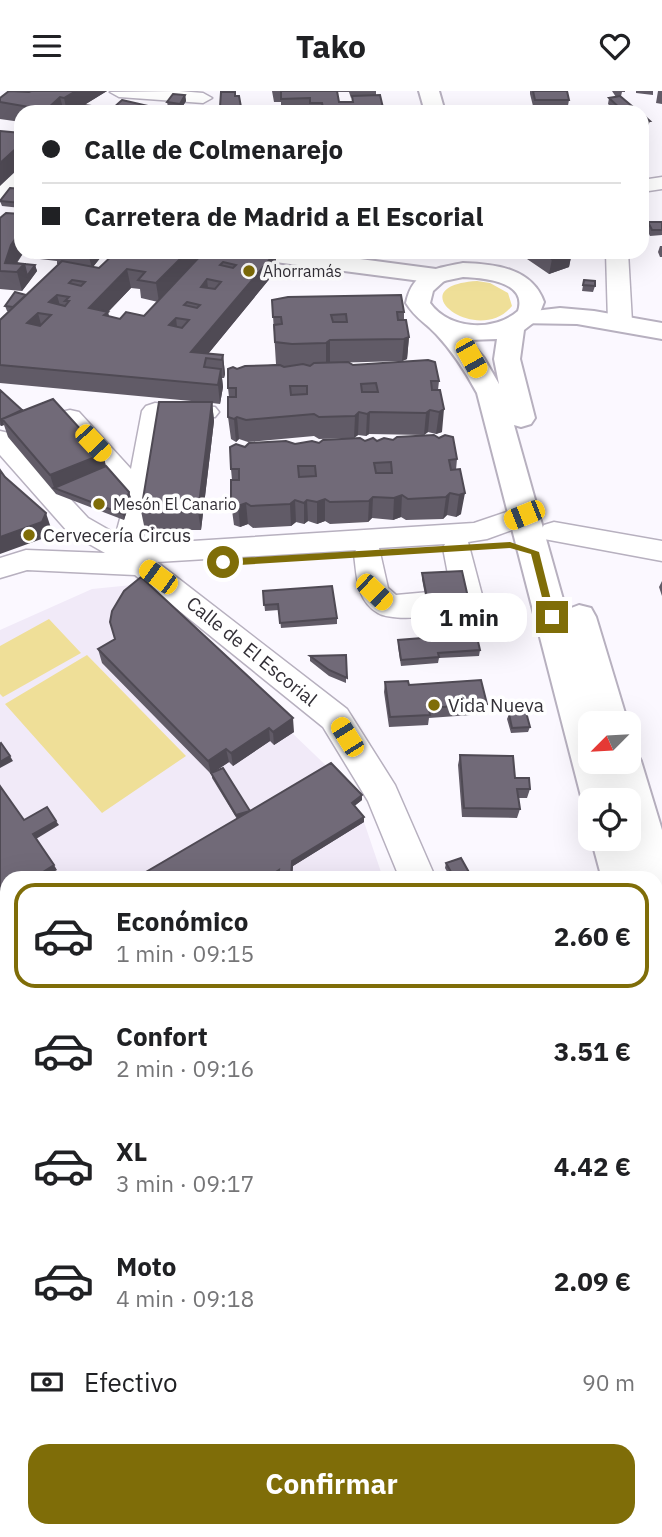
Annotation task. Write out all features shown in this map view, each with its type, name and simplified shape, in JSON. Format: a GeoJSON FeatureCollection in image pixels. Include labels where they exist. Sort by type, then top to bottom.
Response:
{"type":"FeatureCollection","features":[{"type":"Feature","properties":{"kind":"main road"},"geometry":{"type":"LineString","coordinates":[[298,259],[388,271],[443,263],[498,274],[514,280],[528,292],[611,320]]}},
{"type":"Feature","properties":{"kind":"main road"},"geometry":{"type":"LineString","coordinates":[[484,259],[498,274]]}},
{"type":"Feature","properties":{"kind":"main road"},"geometry":{"type":"LineString","coordinates":[[324,263],[418,303],[426,315],[442,325],[471,358],[491,393],[524,515],[544,542],[606,711]]}},
{"type":"Feature","properties":{"kind":"main road"},"geometry":{"type":"LineString","coordinates":[[418,303],[421,288],[443,263]]}},
{"type":"Feature","properties":{"kind":"main road"},"geometry":{"type":"LineString","coordinates":[[528,292],[532,300],[531,309],[519,322],[506,359],[580,711]]}},
{"type":"Feature","properties":{"kind":"main road"},"geometry":{"type":"LineString","coordinates":[[442,325],[477,333],[519,322],[567,315],[611,320],[662,331]]}},
{"type":"Feature","properties":{"kind":"main road"},"geometry":{"type":"LineString","coordinates":[[626,774],[655,871]]}},
{"type":"Feature","properties":{"kind":"main road"},"geometry":{"type":"LineString","coordinates":[[614,851],[620,871]]}},
{"type":"Feature","properties":{"kind":"street"},"geometry":{"type":"LineString","coordinates":[[115,94],[203,98]]}},
{"type":"Feature","properties":{"kind":"street"},"geometry":{"type":"LineString","coordinates":[[0,195],[14,183]]}},
{"type":"Feature","properties":{"kind":"street"},"geometry":{"type":"LineString","coordinates":[[611,320],[616,259]]}},
{"type":"Feature","properties":{"kind":"street"},"geometry":{"type":"LineString","coordinates":[[50,414],[61,409],[140,495]]}},
{"type":"Feature","properties":{"kind":"street"},"geometry":{"type":"LineString","coordinates":[[133,558],[134,525],[155,411],[212,412]]}},
{"type":"Feature","properties":{"kind":"street","name":"Calle de El Escorial"},"geometry":{"type":"LineString","coordinates":[[7,432],[78,525],[133,558],[334,717],[383,795],[415,871]]}},
{"type":"Feature","properties":{"kind":"street"},"geometry":{"type":"LineString","coordinates":[[133,558],[177,552],[477,532],[524,515]]}},
{"type":"Feature","properties":{"kind":"street"},"geometry":{"type":"LineString","coordinates":[[13,564],[61,551],[78,525]]}},
{"type":"Feature","properties":{"kind":"street"},"geometry":{"type":"LineString","coordinates":[[13,564],[133,558],[368,554],[544,542],[662,551]]}},
{"type":"Feature","properties":{"kind":"street"},"geometry":{"type":"LineString","coordinates":[[368,554],[374,592],[389,606],[452,603],[467,595],[457,548]]}},
{"type":"Feature","properties":{"kind":"shaded area"},"geometry":{"type":"Polygon","coordinates":[[[477,281],[490,283],[508,293],[512,306],[497,317],[481,321],[465,318],[451,311],[444,302],[444,293],[454,285],[477,281]]]}},
{"type":"Feature","properties":{"kind":"shaded area"},"geometry":{"type":"Polygon","coordinates":[[[132,585],[145,592],[362,800],[352,808],[364,822],[381,871],[0,871],[0,630],[92,589],[132,585]]]}},
{"type":"Feature","properties":{"kind":"shaded area"},"geometry":{"type":"Polygon","coordinates":[[[49,619],[81,653],[3,697],[0,694],[0,646],[49,619]]]}},
{"type":"Feature","properties":{"kind":"shaded area"},"geometry":{"type":"Polygon","coordinates":[[[87,655],[186,756],[102,813],[5,704],[87,655]]]}},
{"type":"Feature","properties":{"kind":"building"},"geometry":{"type":"Polygon","coordinates":[[[9,91],[76,91],[64,98],[60,97],[51,105],[17,105],[0,102],[0,98],[9,91]]]}},
{"type":"Feature","properties":{"kind":"building"},"geometry":{"type":"Polygon","coordinates":[[[281,91],[337,91],[339,102],[353,102],[352,96],[380,95],[382,105],[322,105],[310,103],[310,98],[281,99],[281,91]]]}},
{"type":"Feature","properties":{"kind":"building"},"geometry":{"type":"Polygon","coordinates":[[[533,91],[567,91],[569,100],[535,100],[533,91]]]}},
{"type":"Feature","properties":{"kind":"building"},"geometry":{"type":"Polygon","coordinates":[[[221,92],[235,92],[235,96],[239,96],[241,105],[220,105],[221,92]]]}},
{"type":"Feature","properties":{"kind":"building"},"geometry":{"type":"Polygon","coordinates":[[[173,94],[185,95],[180,104],[167,102],[173,94]]]}},
{"type":"Feature","properties":{"kind":"building"},"geometry":{"type":"Polygon","coordinates":[[[620,96],[631,105],[616,105],[609,98],[620,96]]]}},
{"type":"Feature","properties":{"kind":"building"},"geometry":{"type":"Polygon","coordinates":[[[122,100],[144,105],[116,105],[122,100]]]}},
{"type":"Feature","properties":{"kind":"building"},"geometry":{"type":"Polygon","coordinates":[[[0,131],[14,132],[14,150],[0,163],[0,131]]]}},
{"type":"Feature","properties":{"kind":"building"},"geometry":{"type":"Polygon","coordinates":[[[10,188],[14,188],[14,202],[0,201],[10,188]]]}},
{"type":"Feature","properties":{"kind":"building"},"geometry":{"type":"Polygon","coordinates":[[[6,213],[14,214],[14,241],[5,263],[24,264],[17,272],[0,271],[0,218],[6,213]]]}},
{"type":"Feature","properties":{"kind":"building"},"geometry":{"type":"Polygon","coordinates":[[[649,222],[662,222],[662,230],[652,230],[649,222]]]}},
{"type":"Feature","properties":{"kind":"building"},"geometry":{"type":"Polygon","coordinates":[[[109,259],[180,259],[156,283],[138,280],[145,272],[127,269],[89,308],[108,312],[104,315],[120,319],[126,312],[144,316],[197,259],[270,259],[191,352],[223,355],[222,360],[206,358],[204,367],[221,369],[218,385],[0,365],[0,320],[62,261],[99,268],[109,259]],[[223,262],[220,265],[233,268],[236,265],[223,262]],[[207,279],[201,287],[215,289],[221,282],[207,279]],[[72,280],[69,283],[81,286],[85,282],[72,280]],[[57,295],[49,302],[65,306],[69,297],[57,295]],[[187,302],[184,305],[197,308],[200,305],[187,302]],[[38,313],[27,323],[40,326],[51,315],[38,313]],[[176,318],[169,325],[182,328],[189,320],[176,318]]]}},
{"type":"Feature","properties":{"kind":"building"},"geometry":{"type":"Polygon","coordinates":[[[15,263],[35,265],[27,276],[24,264],[15,263]]]}},
{"type":"Feature","properties":{"kind":"building"},"geometry":{"type":"Polygon","coordinates":[[[584,280],[595,281],[595,286],[583,285],[584,280]]]}},
{"type":"Feature","properties":{"kind":"building"},"geometry":{"type":"Polygon","coordinates":[[[15,292],[26,295],[13,307],[5,306],[15,292]]]}},
{"type":"Feature","properties":{"kind":"building"},"geometry":{"type":"Polygon","coordinates":[[[401,295],[404,312],[397,312],[398,320],[406,320],[409,337],[330,340],[326,343],[275,342],[274,325],[282,324],[281,317],[273,317],[272,300],[288,297],[401,295]],[[346,314],[331,315],[333,322],[347,322],[346,314]]]}},
{"type":"Feature","properties":{"kind":"building"},"geometry":{"type":"Polygon","coordinates":[[[428,360],[435,362],[439,381],[431,381],[432,390],[440,390],[444,409],[426,413],[359,412],[355,416],[319,417],[314,414],[246,420],[228,417],[228,397],[236,397],[236,388],[228,388],[228,369],[245,366],[310,366],[314,363],[348,362],[353,365],[428,360]],[[376,383],[361,384],[362,392],[378,392],[376,383]],[[290,386],[291,395],[307,394],[307,386],[290,386]]]}},
{"type":"Feature","properties":{"kind":"building"},"geometry":{"type":"Polygon","coordinates":[[[0,390],[22,410],[0,420],[0,390]]]}},
{"type":"Feature","properties":{"kind":"building"},"geometry":{"type":"Polygon","coordinates":[[[53,399],[103,454],[50,475],[2,419],[53,399]]]}},
{"type":"Feature","properties":{"kind":"building"},"geometry":{"type":"Polygon","coordinates":[[[159,402],[212,402],[198,512],[141,511],[159,402]]]}},
{"type":"Feature","properties":{"kind":"building"},"geometry":{"type":"Polygon","coordinates":[[[397,437],[453,437],[457,459],[449,460],[451,470],[460,469],[465,493],[408,499],[402,495],[394,498],[373,497],[369,501],[330,502],[325,499],[317,502],[307,500],[304,503],[295,500],[290,504],[251,506],[246,503],[238,506],[231,503],[231,480],[239,480],[239,469],[231,469],[230,447],[236,444],[245,447],[249,443],[319,443],[323,440],[360,438],[365,441],[373,438],[377,441],[384,438],[393,440],[397,437]],[[391,462],[374,463],[376,473],[392,473],[391,462]],[[298,466],[299,477],[316,476],[315,466],[298,466]]]}},
{"type":"Feature","properties":{"kind":"building"},"geometry":{"type":"Polygon","coordinates":[[[106,466],[129,492],[123,514],[54,488],[106,466]]]}},
{"type":"Feature","properties":{"kind":"building"},"geometry":{"type":"Polygon","coordinates":[[[0,470],[46,513],[42,522],[0,537],[0,470]]]}},
{"type":"Feature","properties":{"kind":"building"},"geometry":{"type":"Polygon","coordinates":[[[462,571],[480,650],[438,653],[439,657],[401,660],[398,640],[435,637],[422,573],[462,571]]]}},
{"type":"Feature","properties":{"kind":"building"},"geometry":{"type":"Polygon","coordinates":[[[141,577],[293,718],[273,732],[269,728],[231,753],[226,749],[208,761],[98,649],[115,639],[110,622],[112,611],[124,591],[141,577]]]}},
{"type":"Feature","properties":{"kind":"building"},"geometry":{"type":"Polygon","coordinates":[[[332,586],[337,618],[280,623],[278,604],[264,605],[263,591],[332,586]]]}},
{"type":"Feature","properties":{"kind":"building"},"geometry":{"type":"Polygon","coordinates":[[[346,655],[347,678],[329,670],[310,656],[346,655]]]}},
{"type":"Feature","properties":{"kind":"building","name":"Vida Nueva"},"geometry":{"type":"Polygon","coordinates":[[[481,680],[487,704],[429,708],[430,715],[390,717],[385,682],[408,681],[409,685],[481,680]]]}},
{"type":"Feature","properties":{"kind":"building"},"geometry":{"type":"Polygon","coordinates":[[[526,712],[530,727],[512,728],[509,714],[526,712]]]}},
{"type":"Feature","properties":{"kind":"building"},"geometry":{"type":"Polygon","coordinates":[[[0,744],[10,756],[0,762],[0,744]]]}},
{"type":"Feature","properties":{"kind":"building"},"geometry":{"type":"Polygon","coordinates":[[[460,755],[513,756],[515,778],[529,778],[530,789],[517,789],[520,809],[464,808],[460,755]]]}},
{"type":"Feature","properties":{"kind":"building"},"geometry":{"type":"Polygon","coordinates":[[[331,763],[362,795],[352,803],[364,817],[292,861],[291,871],[148,871],[331,763]]]}},
{"type":"Feature","properties":{"kind":"building"},"geometry":{"type":"Polygon","coordinates":[[[223,768],[250,811],[236,815],[211,773],[223,768]]]}},
{"type":"Feature","properties":{"kind":"building"},"geometry":{"type":"Polygon","coordinates":[[[0,786],[24,820],[47,807],[56,821],[33,834],[54,865],[45,871],[0,871],[0,786]]]}},
{"type":"Feature","properties":{"kind":"building"},"geometry":{"type":"Polygon","coordinates":[[[461,858],[468,871],[450,871],[446,863],[461,858]]]}},
{"type":"Feature","properties":{"kind":"place","name":"Ahorramás"},"geometry":{"type":"Point","coordinates":[249,271]}},
{"type":"Feature","properties":{"kind":"place","name":"Mesón El Canario"},"geometry":{"type":"Point","coordinates":[99,504]}},
{"type":"Feature","properties":{"kind":"place","name":"Cervecería Circus"},"geometry":{"type":"Point","coordinates":[29,535]}},
{"type":"Feature","properties":{"kind":"place","name":"Vida Nueva"},"geometry":{"type":"Point","coordinates":[434,705]}},
{"type":"Feature","properties":{"kind":"route"},"geometry":{"type":"LineString","coordinates":[[223,562],[510,545],[535,552],[552,617]]}}]}
